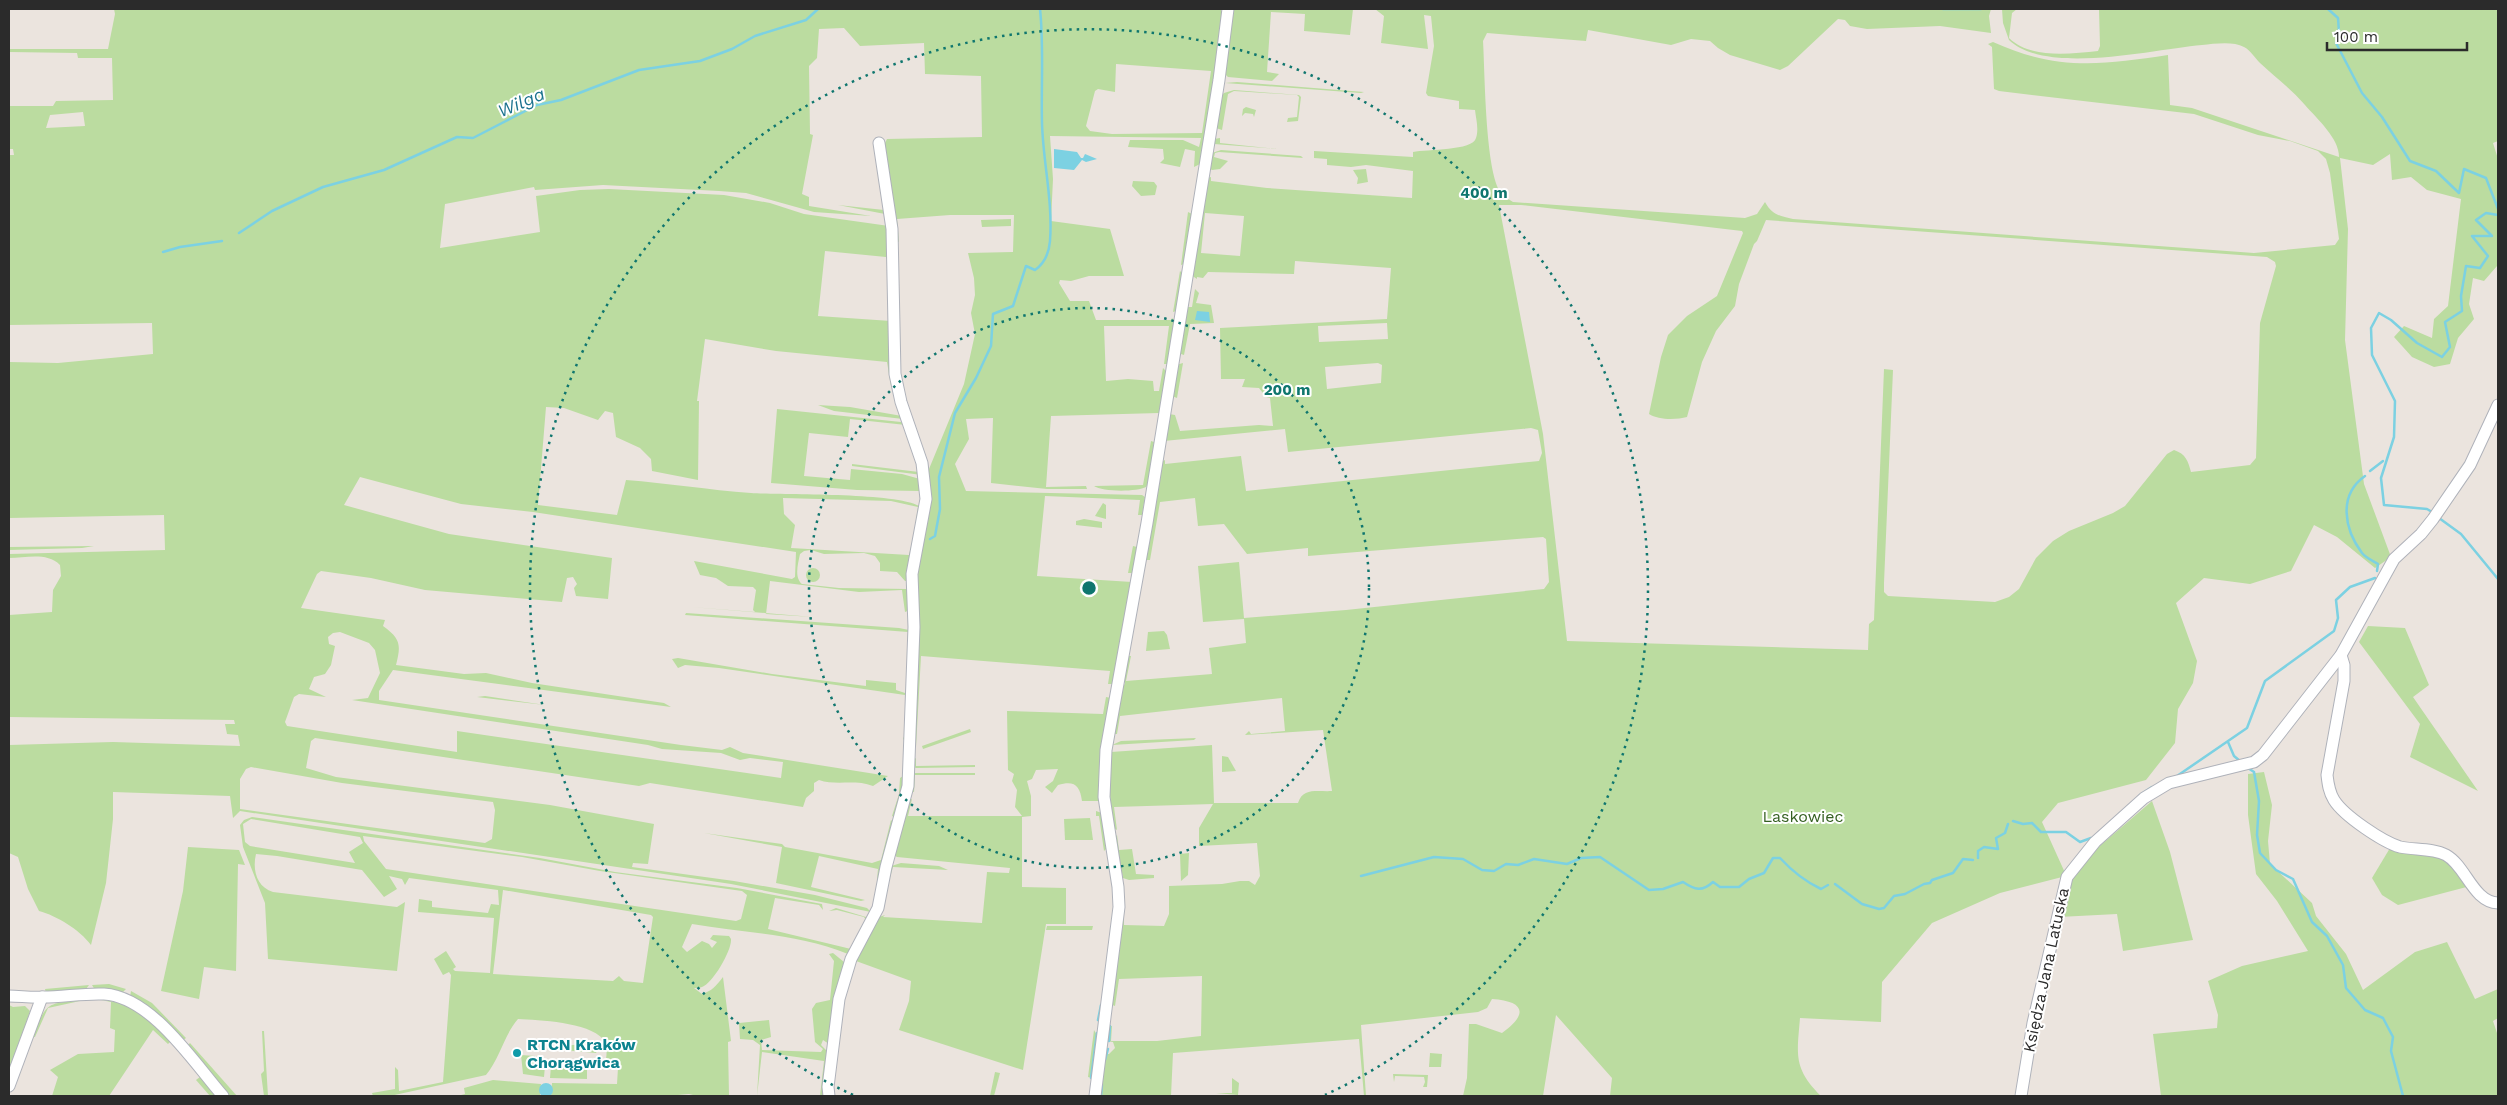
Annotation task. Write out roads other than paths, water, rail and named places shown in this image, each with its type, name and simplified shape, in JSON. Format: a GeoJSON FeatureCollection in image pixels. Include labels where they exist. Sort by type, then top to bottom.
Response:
{"type":"FeatureCollection","features":[{"type":"Feature","properties":{"kind":"street"},"geometry":{"type":"LineString","coordinates":[[1095,1096],[1118,907],[1118,887],[1104,797],[1106,750],[1148,518],[1219,80],[1228,9]]}},
{"type":"Feature","properties":{"kind":"street"},"geometry":{"type":"LineString","coordinates":[[829,1096],[838,999],[851,959],[878,908],[886,867],[908,786],[914,627],[911,586],[926,495],[922,463],[901,402],[896,374],[892,229],[879,142]]}},
{"type":"Feature","properties":{"kind":"street","name":"Księdza Jana Latuska"},"geometry":{"type":"LineString","coordinates":[[2021,1096],[2033,1023],[2067,877],[2095,842],[2144,798],[2169,783],[2252,762],[2264,755],[2342,655],[2394,559],[2427,526],[2470,465],[2498,404]]}},
{"type":"Feature","properties":{"kind":"street"},"geometry":{"type":"LineString","coordinates":[[2342,655],[2344,681],[2329,753],[2327,775],[2328,786],[2334,800],[2342,810],[2387,842],[2400,847],[2444,854],[2456,862],[2481,896],[2498,903]]}},
{"type":"Feature","properties":{"kind":"street"},"geometry":{"type":"LineString","coordinates":[[9,996],[42,997],[104,994],[116,996],[139,1007],[164,1028],[223,1096]]}},
{"type":"Feature","properties":{"kind":"street"},"geometry":{"type":"LineString","coordinates":[[9,1086],[42,997]]}},
{"type":"Feature","properties":{"kind":"water"},"geometry":{"type":"Polygon","coordinates":[[[1054,149],[1077,152],[1081,158],[1085,154],[1097,159],[1086,162],[1082,160],[1074,170],[1054,168],[1054,149]]]}},
{"type":"Feature","properties":{"kind":"water"},"geometry":{"type":"Polygon","coordinates":[[[1197,311],[1209,312],[1210,322],[1195,320],[1197,311]]]}},
{"type":"Feature","properties":{"kind":"water"},"geometry":{"type":"Polygon","coordinates":[[[546,1083],[551,1085],[553,1090],[551,1095],[546,1097],[541,1095],[539,1090],[541,1085],[546,1083]]]}},
{"type":"Feature","properties":{"kind":"waterway","name":"Wilga"},"geometry":{"type":"LineString","coordinates":[[239,233],[272,211],[323,187],[384,170],[457,137],[473,138],[537,105],[561,100],[639,70],[700,61],[732,49],[755,36],[806,20],[818,9]]}},
{"type":"Feature","properties":{"kind":"waterway"},"geometry":{"type":"LineString","coordinates":[[930,539],[935,536],[940,509],[939,477],[955,413],[976,378],[991,346],[993,314],[1013,306],[1026,266],[1035,270],[1044,261],[1049,250],[1051,226],[1042,123],[1040,9]]}},
{"type":"Feature","properties":{"kind":"waterway","name":"Wilga"},"geometry":{"type":"LineString","coordinates":[[1943,9],[1981,9]]}},
{"type":"Feature","properties":{"kind":"waterway"},"geometry":{"type":"LineString","coordinates":[[2328,9],[2338,18],[2339,32],[2336,43],[2362,93],[2382,117],[2410,161],[2436,171],[2459,193],[2464,169],[2486,178],[2498,209]]}},
{"type":"Feature","properties":{"kind":"waterway"},"geometry":{"type":"LineString","coordinates":[[2432,512],[2427,509],[2384,505],[2381,478],[2394,437],[2395,401],[2372,355],[2371,328],[2379,313],[2391,320],[2417,343],[2442,357],[2450,347],[2445,322],[2462,311],[2461,296],[2466,266],[2480,268],[2488,256],[2472,236],[2492,236],[2476,220],[2486,213],[2498,215]]}},
{"type":"Feature","properties":{"kind":"waterway","name":"Wilga"},"geometry":{"type":"LineString","coordinates":[[163,252],[180,247],[222,241]]}},
{"type":"Feature","properties":{"kind":"waterway"},"geometry":{"type":"LineString","coordinates":[[2370,471],[2383,461]]}},
{"type":"Feature","properties":{"kind":"waterway"},"geometry":{"type":"LineString","coordinates":[[2365,476],[2356,484],[2347,502],[2348,523],[2351,534],[2362,553],[2378,564],[2377,571]]}},
{"type":"Feature","properties":{"kind":"waterway"},"geometry":{"type":"LineString","coordinates":[[2439,518],[2461,534],[2498,579]]}},
{"type":"Feature","properties":{"kind":"waterway"},"geometry":{"type":"LineString","coordinates":[[2177,776],[2247,728],[2265,681],[2334,631],[2338,618],[2336,600],[2350,587],[2375,578]]}},
{"type":"Feature","properties":{"kind":"waterway"},"geometry":{"type":"LineString","coordinates":[[2228,742],[2234,756],[2240,761]]}},
{"type":"Feature","properties":{"kind":"waterway"},"geometry":{"type":"LineString","coordinates":[[2248,768],[2254,772],[2259,801],[2257,835],[2260,853],[2276,870],[2293,879],[2312,922],[2327,936],[2343,965],[2346,988],[2365,1010],[2383,1018],[2393,1037],[2391,1051],[2403,1096]]}},
{"type":"Feature","properties":{"kind":"waterway"},"geometry":{"type":"LineString","coordinates":[[2140,795],[2152,787]]}},
{"type":"Feature","properties":{"kind":"waterway"},"geometry":{"type":"LineString","coordinates":[[2013,821],[2023,824],[2032,823],[2041,832],[2066,832],[2080,842],[2091,838]]}},
{"type":"Feature","properties":{"kind":"waterway"},"geometry":{"type":"LineString","coordinates":[[1978,858],[1978,851],[1984,847],[1998,849],[1996,838],[2005,833],[2008,824]]}},
{"type":"Feature","properties":{"kind":"waterway"},"geometry":{"type":"LineString","coordinates":[[1361,876],[1434,857],[1463,859],[1482,870],[1494,871],[1506,864],[1518,865],[1534,859],[1567,864],[1581,858],[1600,857],[1649,890],[1663,889],[1683,882],[1691,887],[1702,889],[1713,882],[1720,887],[1739,887],[1749,879],[1764,873],[1773,858],[1780,858],[1799,876],[1815,886],[1821,889],[1828,885]]}},
{"type":"Feature","properties":{"kind":"waterway"},"geometry":{"type":"LineString","coordinates":[[1835,884],[1862,904],[1879,909],[1884,908],[1894,896],[1905,894],[1924,884],[1930,883],[1932,880],[1953,873],[1963,859],[1973,860]]}},
{"type":"Feature","properties":{"kind":"waterway"},"geometry":{"type":"LineString","coordinates":[[1098,1020],[1101,1005]]}},
{"type":"Feature","properties":{"kind":"waterway"},"geometry":{"type":"LineString","coordinates":[[1109,1041],[1110,1026]]}},
{"type":"Feature","properties":{"kind":"waterway"},"geometry":{"type":"LineString","coordinates":[[1091,1078],[1097,1033]]}},
{"type":"Feature","properties":{"kind":"waterway"},"geometry":{"type":"LineString","coordinates":[[1105,1060],[1108,1049]]}},
{"type":"Feature","properties":{"kind":"waterway"},"geometry":{"type":"LineString","coordinates":[[1101,1096],[1102,1085]]}},
{"type":"Feature","properties":{"kind":"place","name":"RTCN Kraków Chorągwica"},"geometry":{"type":"Point","coordinates":[517,1053]}},
{"type":"Feature","properties":{"kind":"park label","name":"Laskowiec"},"geometry":{"type":"Point","coordinates":[1803,816]}}]}
